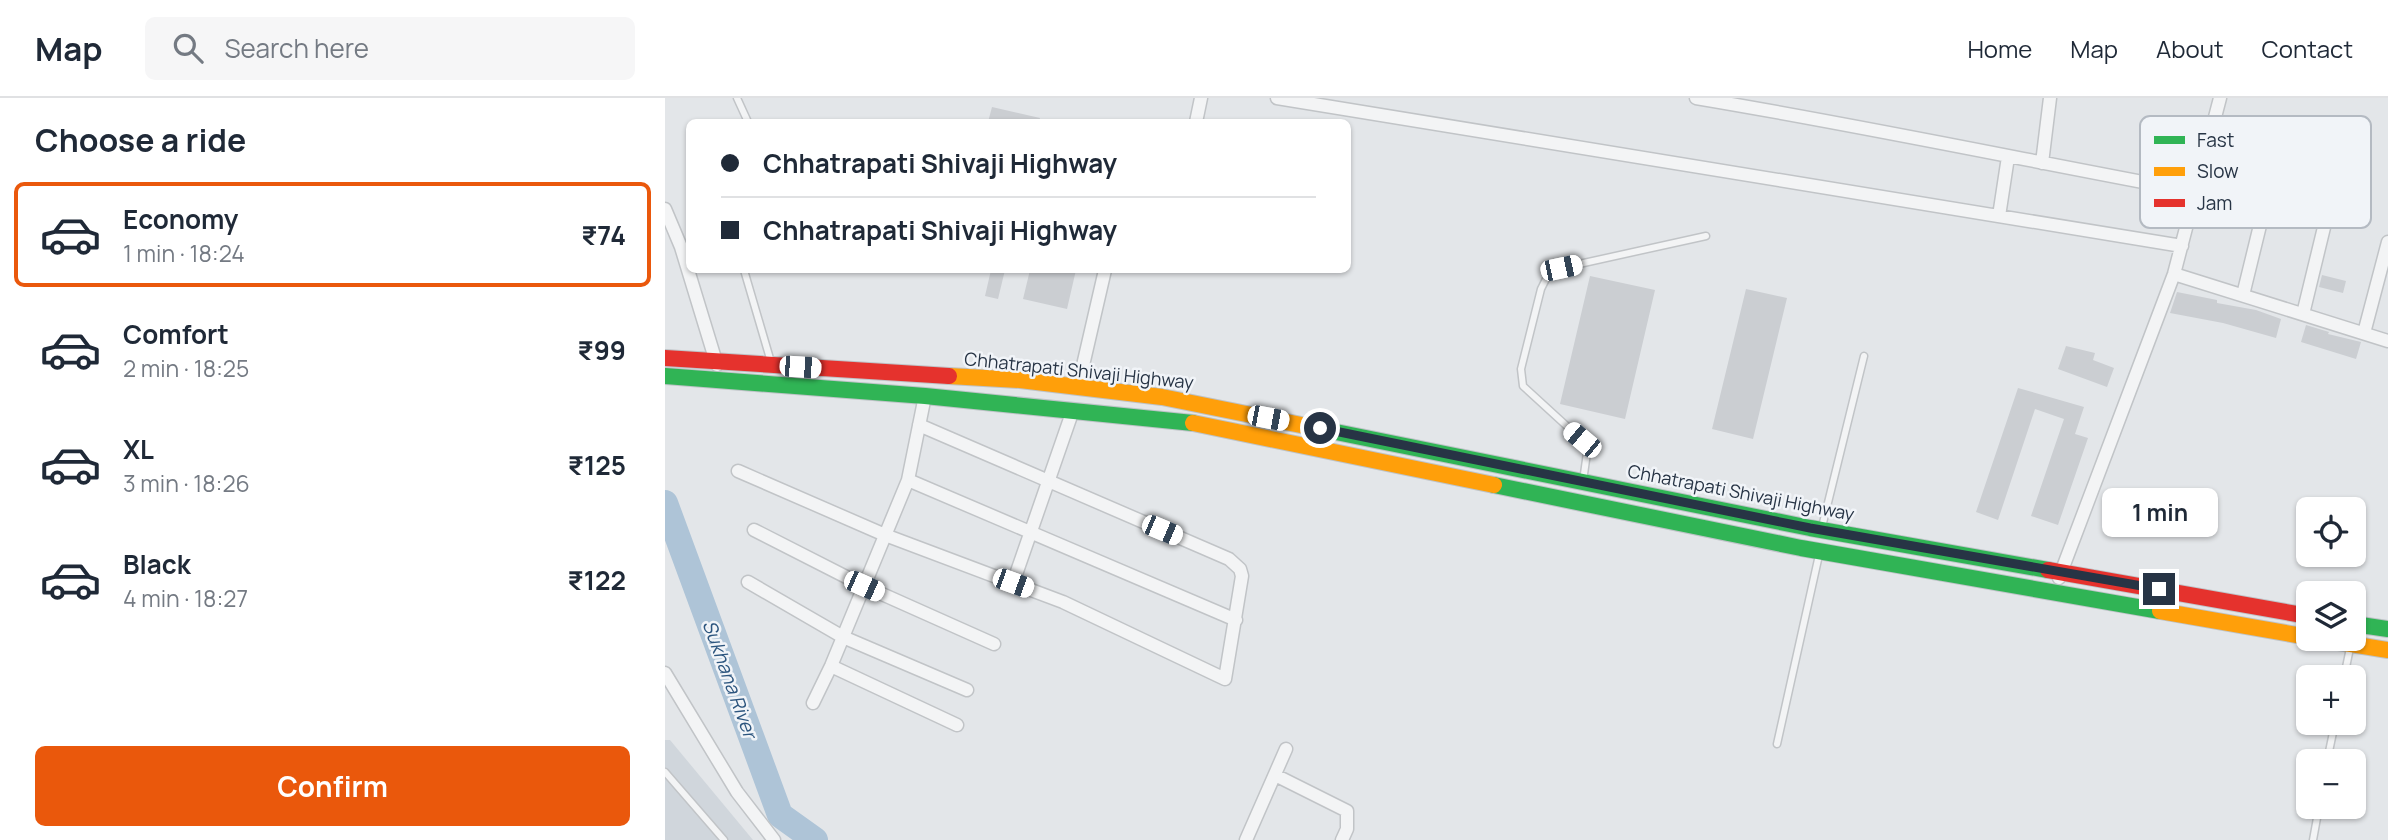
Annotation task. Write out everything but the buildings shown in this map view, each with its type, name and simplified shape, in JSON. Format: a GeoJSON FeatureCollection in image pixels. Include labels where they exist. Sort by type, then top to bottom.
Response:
{"type":"FeatureCollection","features":[{"type":"Feature","properties":{"kind":"main road","name":"Chhatrapati Shivaji Highway"},"geometry":{"type":"LineString","coordinates":[[665,358],[1020,380],[1162,397],[1821,530],[2296,614]]}},
{"type":"Feature","properties":{"kind":"main road"},"geometry":{"type":"LineString","coordinates":[[665,376],[925,396],[1200,424],[1820,552],[2296,635]]}},
{"type":"Feature","properties":{"kind":"main road"},"geometry":{"type":"LineString","coordinates":[[2366,626],[2388,629]]}},
{"type":"Feature","properties":{"kind":"main road"},"geometry":{"type":"LineString","coordinates":[[2366,646],[2388,650]]}},
{"type":"Feature","properties":{"kind":"street"},"geometry":{"type":"LineString","coordinates":[[1197,119],[1201,98]]}},
{"type":"Feature","properties":{"kind":"street"},"geometry":{"type":"LineString","coordinates":[[1277,98],[2182,246]]}},
{"type":"Feature","properties":{"kind":"street"},"geometry":{"type":"LineString","coordinates":[[1696,98],[1874,128],[2140,181]]}},
{"type":"Feature","properties":{"kind":"street"},"geometry":{"type":"LineString","coordinates":[[2042,163],[2050,98]]}},
{"type":"Feature","properties":{"kind":"street"},"geometry":{"type":"LineString","coordinates":[[2215,116],[2220,98]]}},
{"type":"Feature","properties":{"kind":"street"},"geometry":{"type":"LineString","coordinates":[[1999,216],[2008,157]]}},
{"type":"Feature","properties":{"kind":"street"},"geometry":{"type":"LineString","coordinates":[[665,209],[686,263]]}},
{"type":"Feature","properties":{"kind":"street"},"geometry":{"type":"LineString","coordinates":[[2056,593],[2060,571],[2174,274],[2187,228]]}},
{"type":"Feature","properties":{"kind":"street"},"geometry":{"type":"LineString","coordinates":[[2243,295],[2259,228]]}},
{"type":"Feature","properties":{"kind":"street"},"geometry":{"type":"LineString","coordinates":[[2303,314],[2324,228]]}},
{"type":"Feature","properties":{"kind":"street"},"geometry":{"type":"LineString","coordinates":[[2364,333],[2388,242]]}},
{"type":"Feature","properties":{"kind":"street"},"geometry":{"type":"LineString","coordinates":[[689,273],[722,380]]}},
{"type":"Feature","properties":{"kind":"street"},"geometry":{"type":"LineString","coordinates":[[1078,387],[1104,273]]}},
{"type":"Feature","properties":{"kind":"street"},"geometry":{"type":"LineString","coordinates":[[2174,274],[2388,341]]}},
{"type":"Feature","properties":{"kind":"street"},"geometry":{"type":"LineString","coordinates":[[813,703],[908,480],[925,396]]}},
{"type":"Feature","properties":{"kind":"street"},"geometry":{"type":"LineString","coordinates":[[1013,583],[1073,410]]}},
{"type":"Feature","properties":{"kind":"street"},"geometry":{"type":"LineString","coordinates":[[738,471],[885,535],[1063,602],[1225,679],[1242,576],[1240,569],[1229,559],[919,425]]}},
{"type":"Feature","properties":{"kind":"street"},"geometry":{"type":"LineString","coordinates":[[908,480],[1236,620]]}},
{"type":"Feature","properties":{"kind":"street"},"geometry":{"type":"LineString","coordinates":[[754,530],[864,586],[994,644]]}},
{"type":"Feature","properties":{"kind":"street"},"geometry":{"type":"LineString","coordinates":[[748,582],[843,637],[967,690]]}},
{"type":"Feature","properties":{"kind":"street"},"geometry":{"type":"LineString","coordinates":[[831,666],[957,724]]}},
{"type":"Feature","properties":{"kind":"street"},"geometry":{"type":"LineString","coordinates":[[665,673],[737,792],[774,840]]}},
{"type":"Feature","properties":{"kind":"street"},"geometry":{"type":"LineString","coordinates":[[1246,840],[1286,749]]}},
{"type":"Feature","properties":{"kind":"street"},"geometry":{"type":"LineString","coordinates":[[1275,775],[1347,811],[1347,829],[1342,840]]}},
{"type":"Feature","properties":{"kind":"lane"},"geometry":{"type":"LineString","coordinates":[[737,98],[747,119]]}},
{"type":"Feature","properties":{"kind":"lane"},"geometry":{"type":"LineString","coordinates":[[1583,481],[1587,453],[1582,440],[1523,386],[1521,369],[1541,289],[1548,275],[1561,268],[1706,236]]}},
{"type":"Feature","properties":{"kind":"lane"},"geometry":{"type":"LineString","coordinates":[[745,273],[772,365]]}},
{"type":"Feature","properties":{"kind":"lane"},"geometry":{"type":"LineString","coordinates":[[1821,530],[1864,356]]}},
{"type":"Feature","properties":{"kind":"lane"},"geometry":{"type":"LineString","coordinates":[[1777,744],[1820,552]]}},
{"type":"Feature","properties":{"kind":"lane"},"geometry":{"type":"LineString","coordinates":[[665,772],[724,840]]}},
{"type":"Feature","properties":{"kind":"lane"},"geometry":{"type":"LineString","coordinates":[[2313,840],[2317,819]]}},
{"type":"Feature","properties":{"kind":"shaded area"},"geometry":{"type":"Polygon","coordinates":[[[665,740],[670,740],[753,840],[665,840],[665,740]]]}},
{"type":"Feature","properties":{"kind":"waterway","name":"Sukhana River"},"geometry":{"type":"LineString","coordinates":[[665,503],[780,815],[815,840]]}},
{"type":"Feature","properties":{"kind":"traffic: fast"},"geometry":{"type":"LineString","coordinates":[[665,376],[925,396],[1193,423]]}},
{"type":"Feature","properties":{"kind":"traffic: fast"},"geometry":{"type":"LineString","coordinates":[[1331,431],[1810,528],[2048,570]]}},
{"type":"Feature","properties":{"kind":"traffic: fast"},"geometry":{"type":"LineString","coordinates":[[1494,485],[1801,548],[2160,611]]}},
{"type":"Feature","properties":{"kind":"traffic: fast"},"geometry":{"type":"LineString","coordinates":[[2366,626],[2388,629]]}},
{"type":"Feature","properties":{"kind":"traffic: slow"},"geometry":{"type":"LineString","coordinates":[[949,376],[1020,380],[1162,397],[1331,431]]}},
{"type":"Feature","properties":{"kind":"traffic: slow"},"geometry":{"type":"LineString","coordinates":[[1193,423],[1494,485]]}},
{"type":"Feature","properties":{"kind":"traffic: slow"},"geometry":{"type":"LineString","coordinates":[[2160,611],[2296,635]]}},
{"type":"Feature","properties":{"kind":"traffic: slow"},"geometry":{"type":"LineString","coordinates":[[2366,646],[2388,650]]}},
{"type":"Feature","properties":{"kind":"traffic: jam"},"geometry":{"type":"LineString","coordinates":[[665,358],[949,376]]}},
{"type":"Feature","properties":{"kind":"traffic: jam"},"geometry":{"type":"LineString","coordinates":[[2048,570],[2296,614]]}},
{"type":"Feature","properties":{"kind":"route"},"geometry":{"type":"LineString","coordinates":[[1320,428],[1810,528],[2159,589]]}}]}
